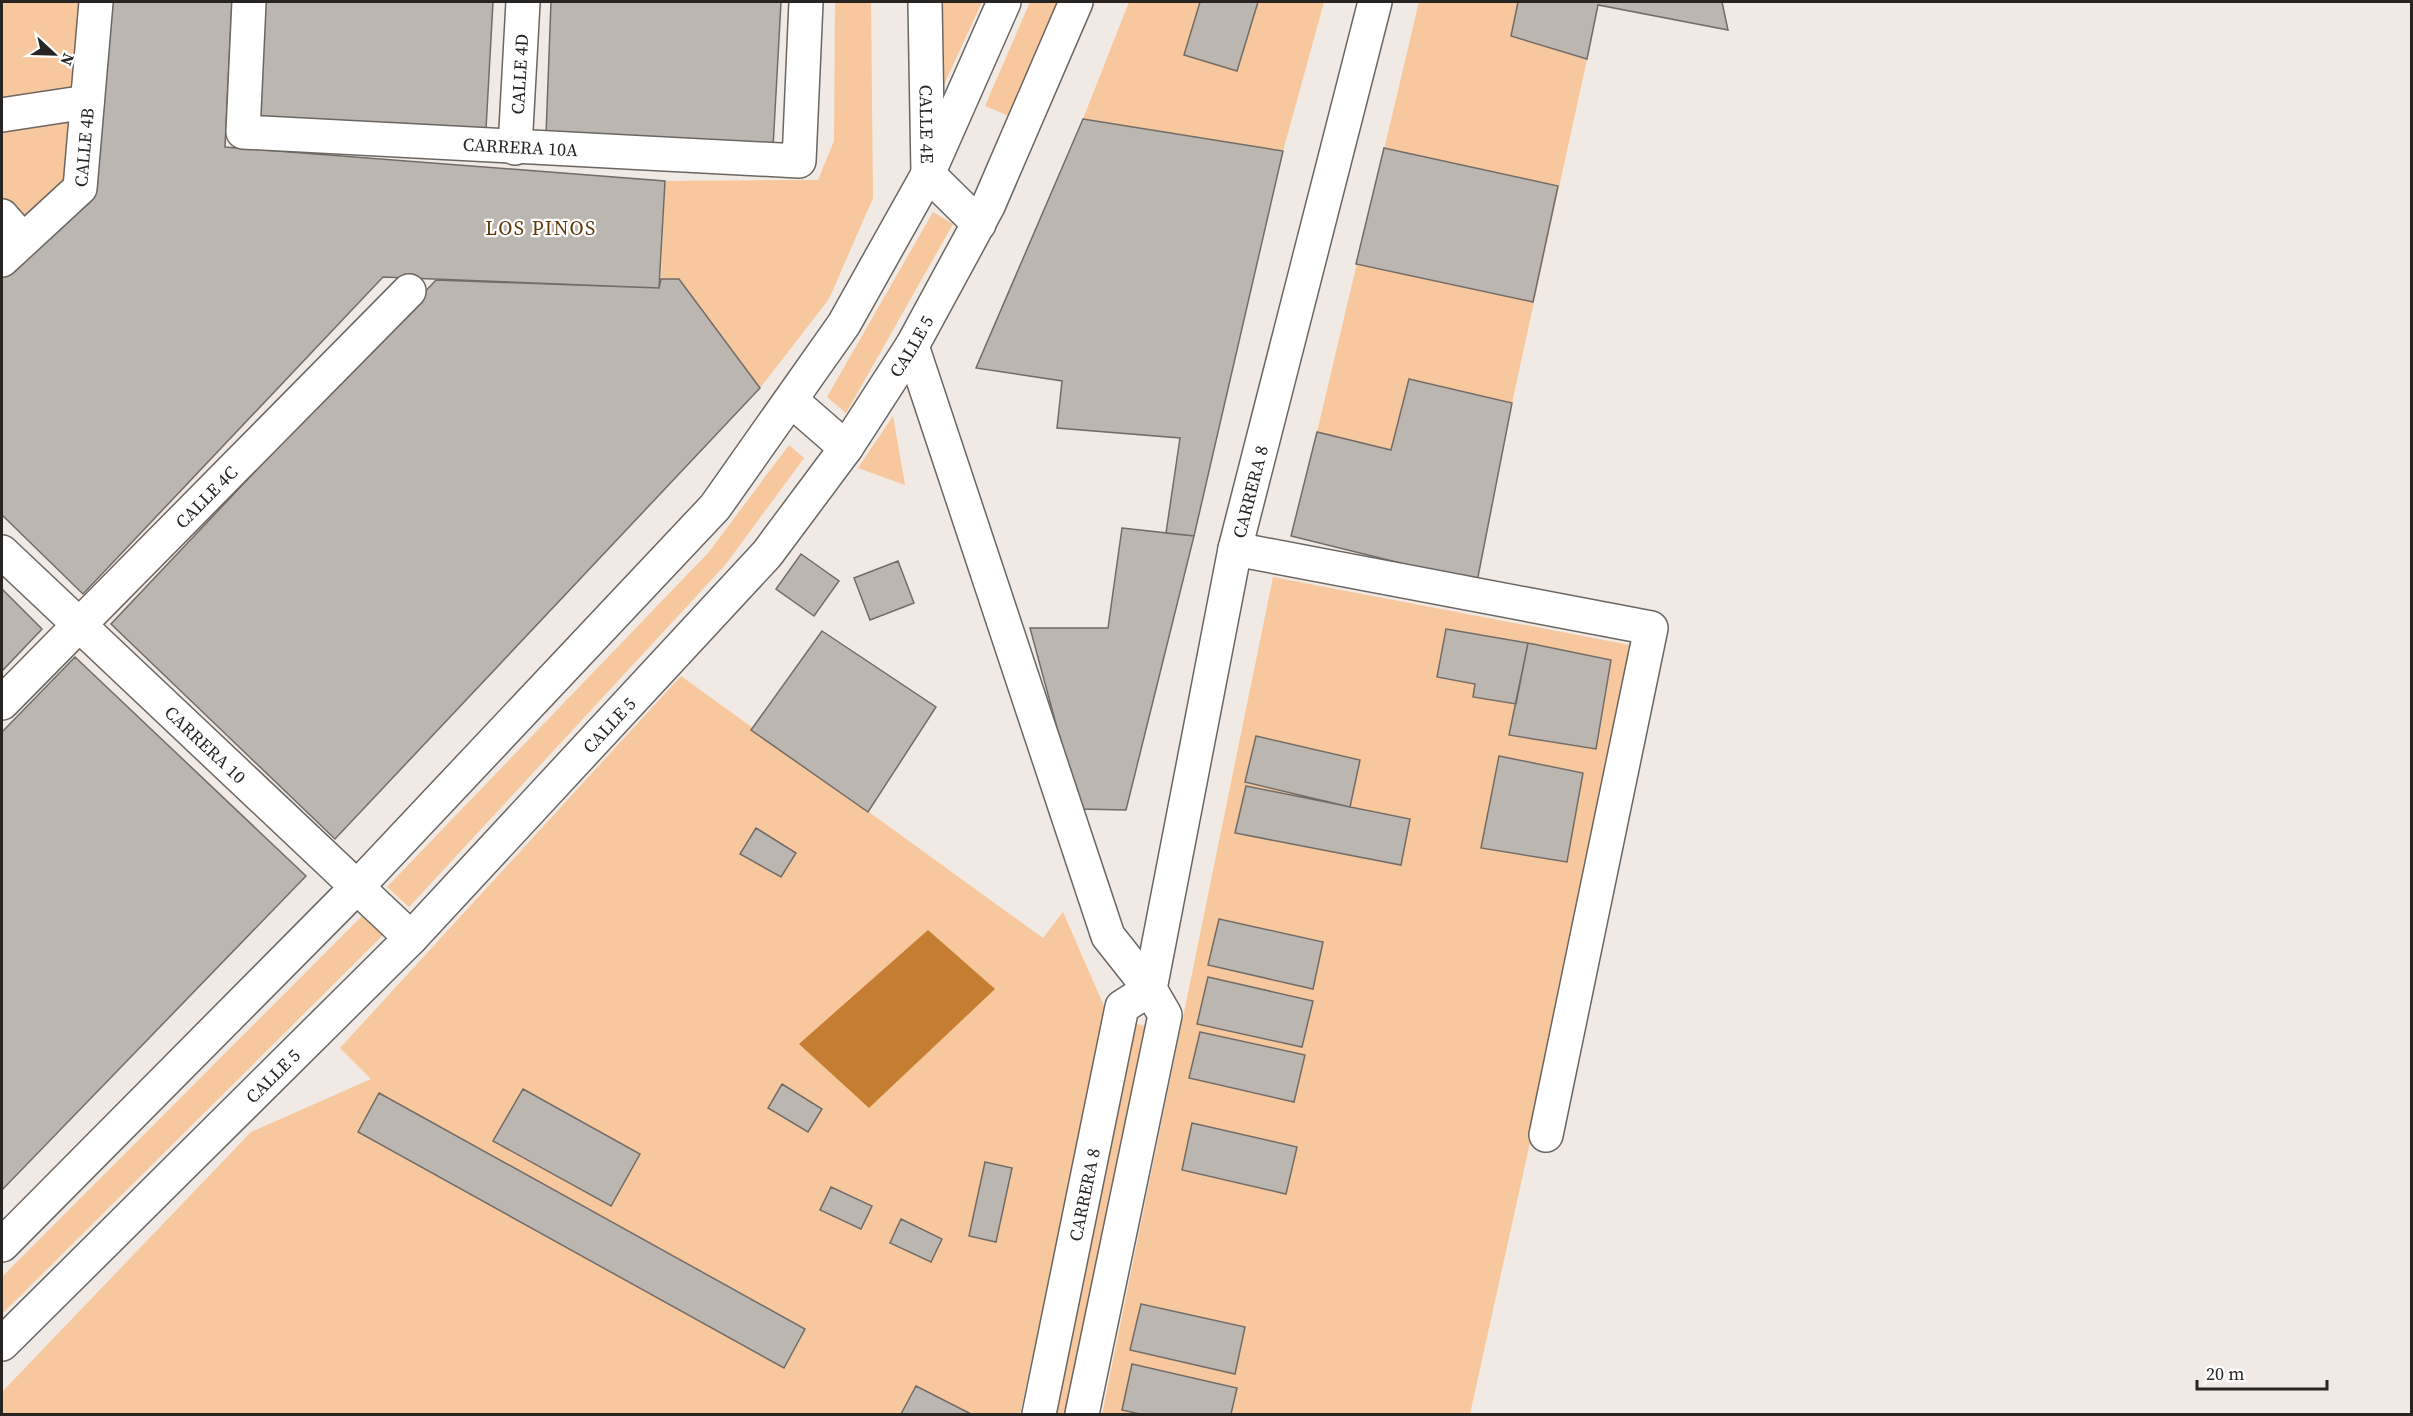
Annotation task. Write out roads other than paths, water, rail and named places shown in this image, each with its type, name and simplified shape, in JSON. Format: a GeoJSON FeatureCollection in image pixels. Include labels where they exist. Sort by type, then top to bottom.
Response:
{"type":"FeatureCollection","features":[{"type":"Feature","properties":{"kind":"street","name":"CALLE 4B"},"geometry":{"type":"LineString","coordinates":[[12,250],[80,188],[96,2]]}},
{"type":"Feature","properties":{"kind":"street","name":"CARRERA 10A"},"geometry":{"type":"LineString","coordinates":[[249,2],[243,132],[514,148],[799,161],[806,2]]}},
{"type":"Feature","properties":{"kind":"street","name":"CALLE 4D"},"geometry":{"type":"LineString","coordinates":[[514,148],[523,2]]}},
{"type":"Feature","properties":{"kind":"street","name":"CALLE 4E"},"geometry":{"type":"LineString","coordinates":[[925,2],[928,174],[979,224]]}},
{"type":"Feature","properties":{"kind":"street"},"geometry":{"type":"LineString","coordinates":[[2,1245],[358,886],[715,507],[792,401],[844,324],[928,174],[1004,2]]}},
{"type":"Feature","properties":{"kind":"street","name":"CALLE 5"},"geometry":{"type":"LineString","coordinates":[[2,1344],[411,938],[767,554],[846,448],[912,346],[979,224],[1076,2]]}},
{"type":"Feature","properties":{"kind":"street","name":"CARRERA 8"},"geometry":{"type":"LineString","coordinates":[[1039,1414],[1122,1007],[1150,989],[1235,549],[1375,2]]}},
{"type":"Feature","properties":{"kind":"street"},"geometry":{"type":"LineString","coordinates":[[2,115],[87,102]]}},
{"type":"Feature","properties":{"kind":"street"},"geometry":{"type":"LineString","coordinates":[[2,216],[12,250]]}},
{"type":"Feature","properties":{"kind":"street","name":"CALLE 4C"},"geometry":{"type":"LineString","coordinates":[[2,703],[409,291]]}},
{"type":"Feature","properties":{"kind":"street"},"geometry":{"type":"LineString","coordinates":[[912,346],[1108,936],[1150,989],[1165,1015],[1082,1414]]}},
{"type":"Feature","properties":{"kind":"street"},"geometry":{"type":"LineString","coordinates":[[792,401],[846,448]]}},
{"type":"Feature","properties":{"kind":"street"},"geometry":{"type":"LineString","coordinates":[[1235,549],[1651,628],[1546,1135]]}},
{"type":"Feature","properties":{"kind":"street","name":"CARRERA 10"},"geometry":{"type":"LineString","coordinates":[[2,552],[411,938]]}},
{"type":"Feature","properties":{"kind":"district","name":"LOS PINOS"},"geometry":{"type":"Point","coordinates":[541,228]}}]}
